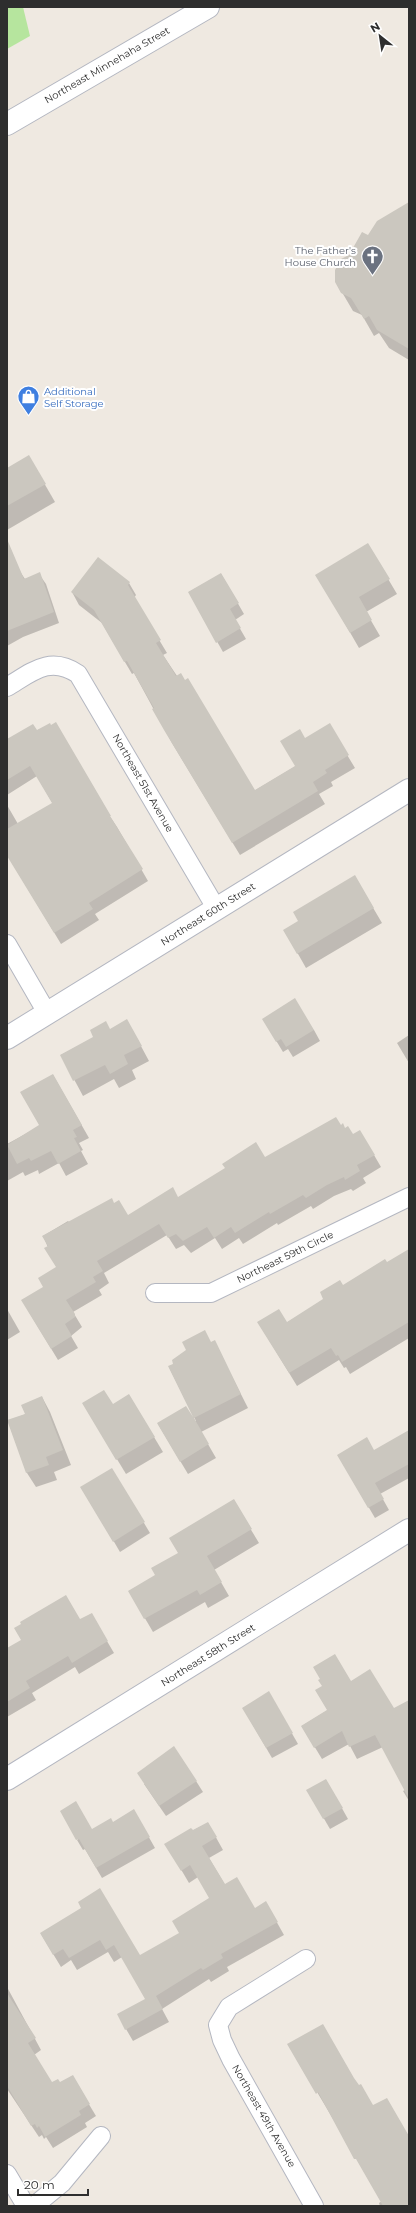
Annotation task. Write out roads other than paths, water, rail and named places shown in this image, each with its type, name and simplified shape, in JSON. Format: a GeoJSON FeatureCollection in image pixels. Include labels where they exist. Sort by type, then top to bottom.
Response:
{"type":"FeatureCollection","features":[{"type":"Feature","properties":{"kind":"street","name":"Northeast Minnehaha Street"},"geometry":{"type":"LineString","coordinates":[[7,124],[208,7]]}},
{"type":"Feature","properties":{"kind":"street","name":"Northeast 51st Avenue"},"geometry":{"type":"LineString","coordinates":[[7,687],[36,669],[45,666],[63,665],[78,674],[85,682],[216,908]]}},
{"type":"Feature","properties":{"kind":"street","name":"Northeast 60th Street"},"geometry":{"type":"LineString","coordinates":[[7,1038],[409,790]]}},
{"type":"Feature","properties":{"kind":"street"},"geometry":{"type":"LineString","coordinates":[[7,944],[47,1013]]}},
{"type":"Feature","properties":{"kind":"street","name":"Northeast 59th Circle"},"geometry":{"type":"LineString","coordinates":[[155,1293],[211,1293],[409,1197]]}},
{"type":"Feature","properties":{"kind":"street","name":"Northeast 58th Street"},"geometry":{"type":"LineString","coordinates":[[7,1779],[409,1530]]}},
{"type":"Feature","properties":{"kind":"street","name":"Northeast 49th Avenue"},"geometry":{"type":"LineString","coordinates":[[306,1959],[229,2007],[218,2025],[222,2040],[231,2059],[314,2206]]}},
{"type":"Feature","properties":{"kind":"street"},"geometry":{"type":"LineString","coordinates":[[34,2206],[62,2183],[101,2136]]}},
{"type":"Feature","properties":{"kind":"street"},"geometry":{"type":"LineString","coordinates":[[7,2174],[26,2206]]}},
{"type":"Feature","properties":{"kind":"place","name":"The Father's House Church"},"geometry":{"type":"Point","coordinates":[372,276]}},
{"type":"Feature","properties":{"kind":"place","name":"Additional Self Storage"},"geometry":{"type":"Point","coordinates":[28,416]}}]}
